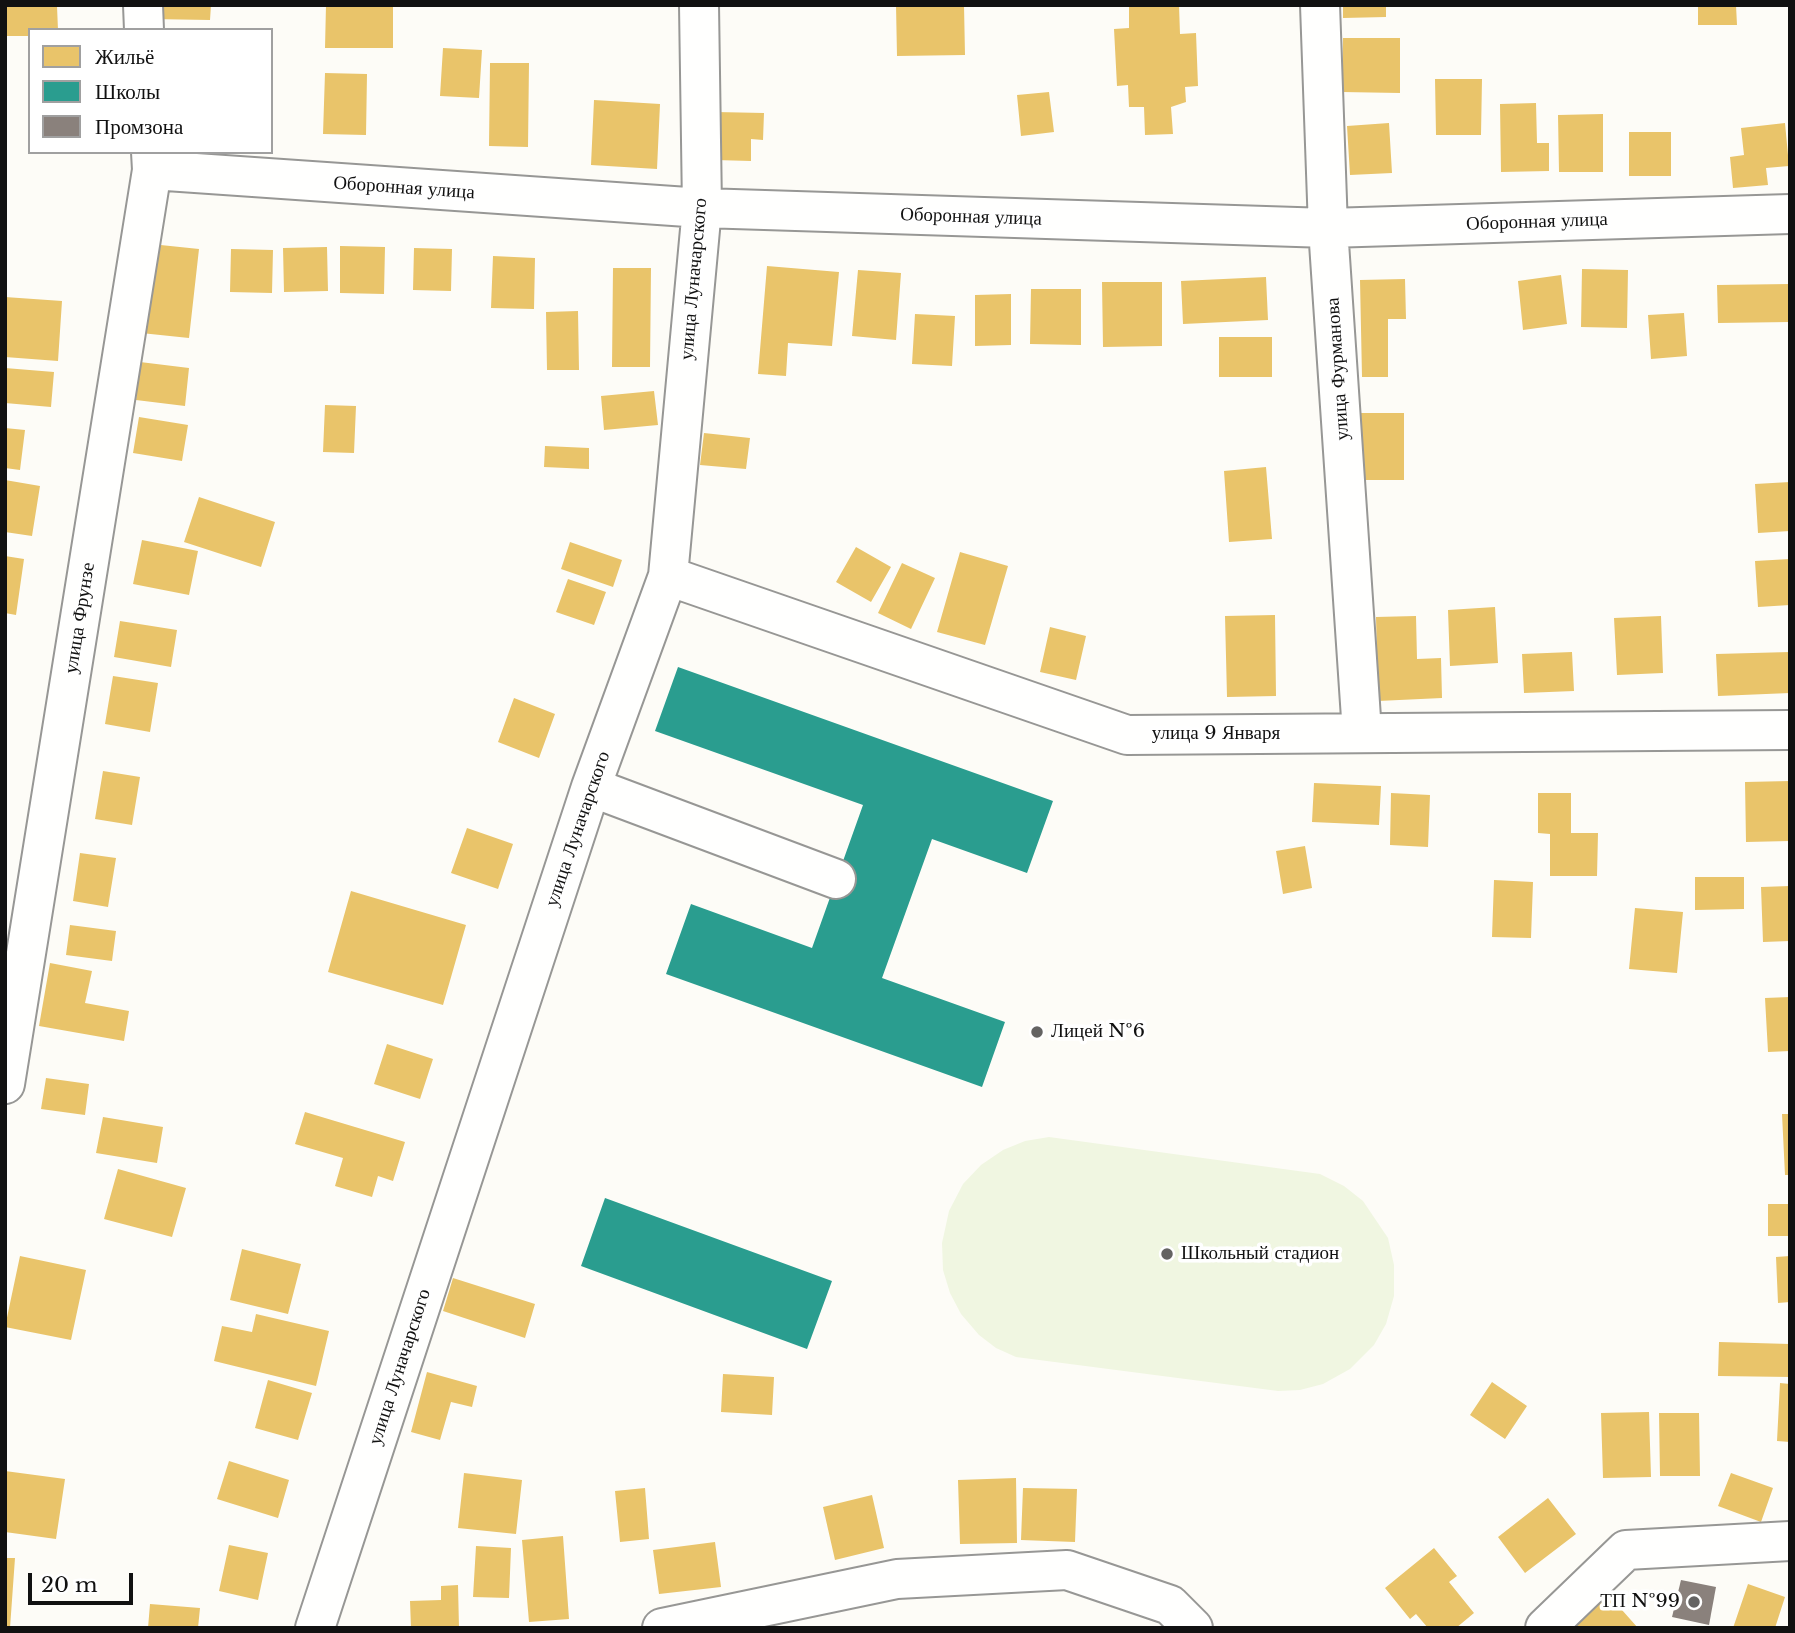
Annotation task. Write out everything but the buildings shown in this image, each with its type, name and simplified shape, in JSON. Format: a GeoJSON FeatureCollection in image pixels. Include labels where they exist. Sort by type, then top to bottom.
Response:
{"type":"FeatureCollection","features":[{"type":"Feature","properties":{"kind":"street"},"geometry":{"type":"LineString","coordinates":[[143,5],[144,28]]}},
{"type":"Feature","properties":{"kind":"street","name":"улица Луначарского"},"geometry":{"type":"LineString","coordinates":[[315,1628],[591,786],[668,576],[702,208],[699,5]]}},
{"type":"Feature","properties":{"kind":"street","name":"улица Фурманова"},"geometry":{"type":"LineString","coordinates":[[1320,5],[1328,228],[1362,733]]}},
{"type":"Feature","properties":{"kind":"street","name":"Оборонная улица"},"geometry":{"type":"LineString","coordinates":[[152,161],[702,208],[1328,228],[1790,214]]}},
{"type":"Feature","properties":{"kind":"street","name":"улица Фрунзе"},"geometry":{"type":"LineString","coordinates":[[5,1084],[152,161]]}},
{"type":"Feature","properties":{"kind":"street","name":"улица 9 Января"},"geometry":{"type":"LineString","coordinates":[[668,576],[1127,735],[1790,730]]}},
{"type":"Feature","properties":{"kind":"street"},"geometry":{"type":"LineString","coordinates":[[591,786],[836,879]]}},
{"type":"Feature","properties":{"kind":"street"},"geometry":{"type":"LineString","coordinates":[[1545,1628],[1626,1550],[1790,1541]]}},
{"type":"Feature","properties":{"kind":"street"},"geometry":{"type":"LineString","coordinates":[[663,1628],[897,1579],[1067,1570],[1170,1605],[1193,1628]]}},
{"type":"Feature","properties":{"kind":"green space","name":"Школьный стадион"},"geometry":{"type":"Polygon","coordinates":[[[1049,1137],[1320,1174],[1344,1186],[1363,1201],[1388,1238],[1394,1265],[1394,1296],[1386,1324],[1374,1345],[1350,1369],[1323,1384],[1300,1390],[1278,1391],[1016,1357],[996,1348],[979,1335],[961,1314],[950,1293],[943,1270],[942,1243],[949,1211],[963,1184],[981,1165],[1003,1150],[1025,1141],[1049,1137]]]}},
{"type":"Feature","properties":{"kind":"place","name":"Лицей №6"},"geometry":{"type":"Point","coordinates":[1037,1032]}},
{"type":"Feature","properties":{"kind":"place","name":"Школьный стадион"},"geometry":{"type":"Point","coordinates":[1167,1254]}},
{"type":"Feature","properties":{"kind":"place","name":"ТП №99"},"geometry":{"type":"Point","coordinates":[1694,1602]}}]}
